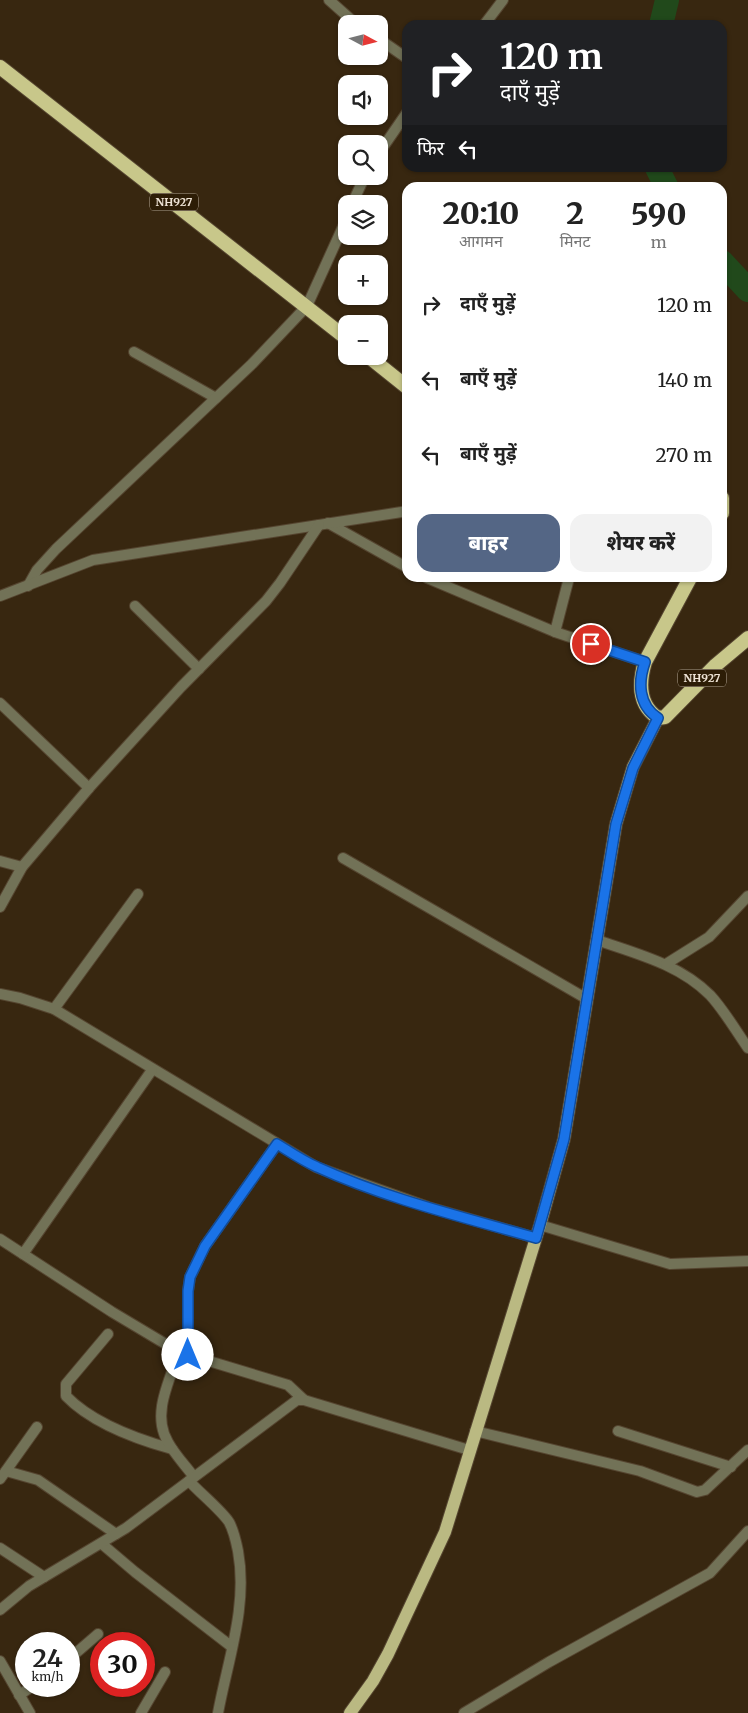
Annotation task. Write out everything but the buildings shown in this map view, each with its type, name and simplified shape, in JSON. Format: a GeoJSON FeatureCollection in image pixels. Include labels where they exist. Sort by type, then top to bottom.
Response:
{"type":"FeatureCollection","features":[{"type":"Feature","properties":{"kind":"highway","name":"NH927"},"geometry":{"type":"LineString","coordinates":[[0,67],[338,331]]}},
{"type":"Feature","properties":{"kind":"highway"},"geometry":{"type":"LineString","coordinates":[[379,365],[402,383]]}},
{"type":"Feature","properties":{"kind":"highway"},"geometry":{"type":"LineString","coordinates":[[658,718],[647,710],[641,693],[642,672],[645,662],[688,582]]}},
{"type":"Feature","properties":{"kind":"highway","name":"NH927"},"geometry":{"type":"LineString","coordinates":[[658,718],[665,717],[710,671],[748,638]]}},
{"type":"Feature","properties":{"kind":"main road"},"geometry":{"type":"LineString","coordinates":[[350,1713],[373,1681],[388,1654],[445,1532],[540,1225],[564,1139],[603,914],[616,824],[633,768],[658,718]]}},
{"type":"Feature","properties":{"kind":"street"},"geometry":{"type":"LineString","coordinates":[[329,0],[346,15]]}},
{"type":"Feature","properties":{"kind":"street"},"geometry":{"type":"LineString","coordinates":[[488,20],[503,0]]}},
{"type":"Feature","properties":{"kind":"street"},"geometry":{"type":"LineString","coordinates":[[388,45],[402,55]]}},
{"type":"Feature","properties":{"kind":"street"},"geometry":{"type":"LineString","coordinates":[[388,140],[402,120]]}},
{"type":"Feature","properties":{"kind":"street"},"geometry":{"type":"LineString","coordinates":[[28,586],[37,570],[56,549],[252,364],[307,306],[338,238]]}},
{"type":"Feature","properties":{"kind":"street"},"geometry":{"type":"LineString","coordinates":[[134,352],[216,398]]}},
{"type":"Feature","properties":{"kind":"street"},"geometry":{"type":"LineString","coordinates":[[0,596],[93,560],[402,512]]}},
{"type":"Feature","properties":{"kind":"street"},"geometry":{"type":"LineString","coordinates":[[323,524],[402,565]]}},
{"type":"Feature","properties":{"kind":"street"},"geometry":{"type":"LineString","coordinates":[[0,907],[22,867],[89,788],[276,589],[323,524]]}},
{"type":"Feature","properties":{"kind":"street"},"geometry":{"type":"LineString","coordinates":[[436,582],[555,632],[645,662]]}},
{"type":"Feature","properties":{"kind":"street"},"geometry":{"type":"LineString","coordinates":[[555,632],[568,582]]}},
{"type":"Feature","properties":{"kind":"street"},"geometry":{"type":"LineString","coordinates":[[135,606],[199,669]]}},
{"type":"Feature","properties":{"kind":"street"},"geometry":{"type":"LineString","coordinates":[[0,703],[89,788]]}},
{"type":"Feature","properties":{"kind":"street"},"geometry":{"type":"LineString","coordinates":[[343,858],[587,999]]}},
{"type":"Feature","properties":{"kind":"street"},"geometry":{"type":"LineString","coordinates":[[0,861],[22,867]]}},
{"type":"Feature","properties":{"kind":"street"},"geometry":{"type":"LineString","coordinates":[[54,1009],[138,894]]}},
{"type":"Feature","properties":{"kind":"street"},"geometry":{"type":"LineString","coordinates":[[666,964],[709,937],[748,896]]}},
{"type":"Feature","properties":{"kind":"street"},"geometry":{"type":"LineString","coordinates":[[597,940],[666,964],[683,974],[709,995],[748,1048]]}},
{"type":"Feature","properties":{"kind":"street"},"geometry":{"type":"LineString","coordinates":[[0,994],[54,1009],[152,1070],[316,1167],[428,1207],[536,1238]]}},
{"type":"Feature","properties":{"kind":"street"},"geometry":{"type":"LineString","coordinates":[[23,1254],[152,1070]]}},
{"type":"Feature","properties":{"kind":"street"},"geometry":{"type":"LineString","coordinates":[[218,1713],[242,1589],[240,1564],[234,1534],[228,1521],[192,1479],[172,1449],[164,1435],[160,1410],[184,1353],[190,1277],[205,1246],[277,1144]]}},
{"type":"Feature","properties":{"kind":"street"},"geometry":{"type":"LineString","coordinates":[[540,1225],[670,1264],[748,1260]]}},
{"type":"Feature","properties":{"kind":"street"},"geometry":{"type":"LineString","coordinates":[[0,1239],[112,1312],[184,1353],[288,1385],[304,1400]]}},
{"type":"Feature","properties":{"kind":"street"},"geometry":{"type":"LineString","coordinates":[[108,1334],[66,1384],[66,1396],[73,1404],[122,1433],[141,1441],[172,1449]]}},
{"type":"Feature","properties":{"kind":"street"},"geometry":{"type":"LineString","coordinates":[[0,1610],[29,1586],[102,1544],[229,1453],[294,1401],[304,1400],[469,1450]]}},
{"type":"Feature","properties":{"kind":"street"},"geometry":{"type":"LineString","coordinates":[[37,1427],[3,1475],[38,1480],[116,1534]]}},
{"type":"Feature","properties":{"kind":"street"},"geometry":{"type":"LineString","coordinates":[[475,1430],[640,1471],[697,1492],[705,1490],[748,1450]]}},
{"type":"Feature","properties":{"kind":"street"},"geometry":{"type":"LineString","coordinates":[[618,1431],[731,1466]]}},
{"type":"Feature","properties":{"kind":"street"},"geometry":{"type":"LineString","coordinates":[[464,1713],[557,1657],[710,1573],[748,1531]]}},
{"type":"Feature","properties":{"kind":"street"},"geometry":{"type":"LineString","coordinates":[[102,1544],[134,1572],[232,1647]]}},
{"type":"Feature","properties":{"kind":"street"},"geometry":{"type":"LineString","coordinates":[[0,1548],[44,1577]]}},
{"type":"Feature","properties":{"kind":"street"},"geometry":{"type":"LineString","coordinates":[[80,1650],[90,1641]]}},
{"type":"Feature","properties":{"kind":"street"},"geometry":{"type":"LineString","coordinates":[[0,1662],[15,1688]]}},
{"type":"Feature","properties":{"kind":"street"},"geometry":{"type":"LineString","coordinates":[[141,1713],[165,1672]]}},
{"type":"Feature","properties":{"kind":"street"},"geometry":{"type":"LineString","coordinates":[[20,1697],[30,1713]]}},
{"type":"Feature","properties":{"kind":"waterway"},"geometry":{"type":"LineString","coordinates":[[662,20],[667,0]]}},
{"type":"Feature","properties":{"kind":"waterway"},"geometry":{"type":"LineString","coordinates":[[659,172],[664,182]]}},
{"type":"Feature","properties":{"kind":"waterway"},"geometry":{"type":"LineString","coordinates":[[727,267],[748,290]]}},
{"type":"Feature","properties":{"kind":"route"},"geometry":{"type":"LineString","coordinates":[[188,1355],[188,1291],[190,1277],[205,1246],[277,1144],[316,1167],[361,1184],[428,1207],[536,1238],[564,1139],[603,914],[616,824],[633,768],[658,718],[647,710],[641,693],[642,672],[645,662],[591,644]]}}]}
